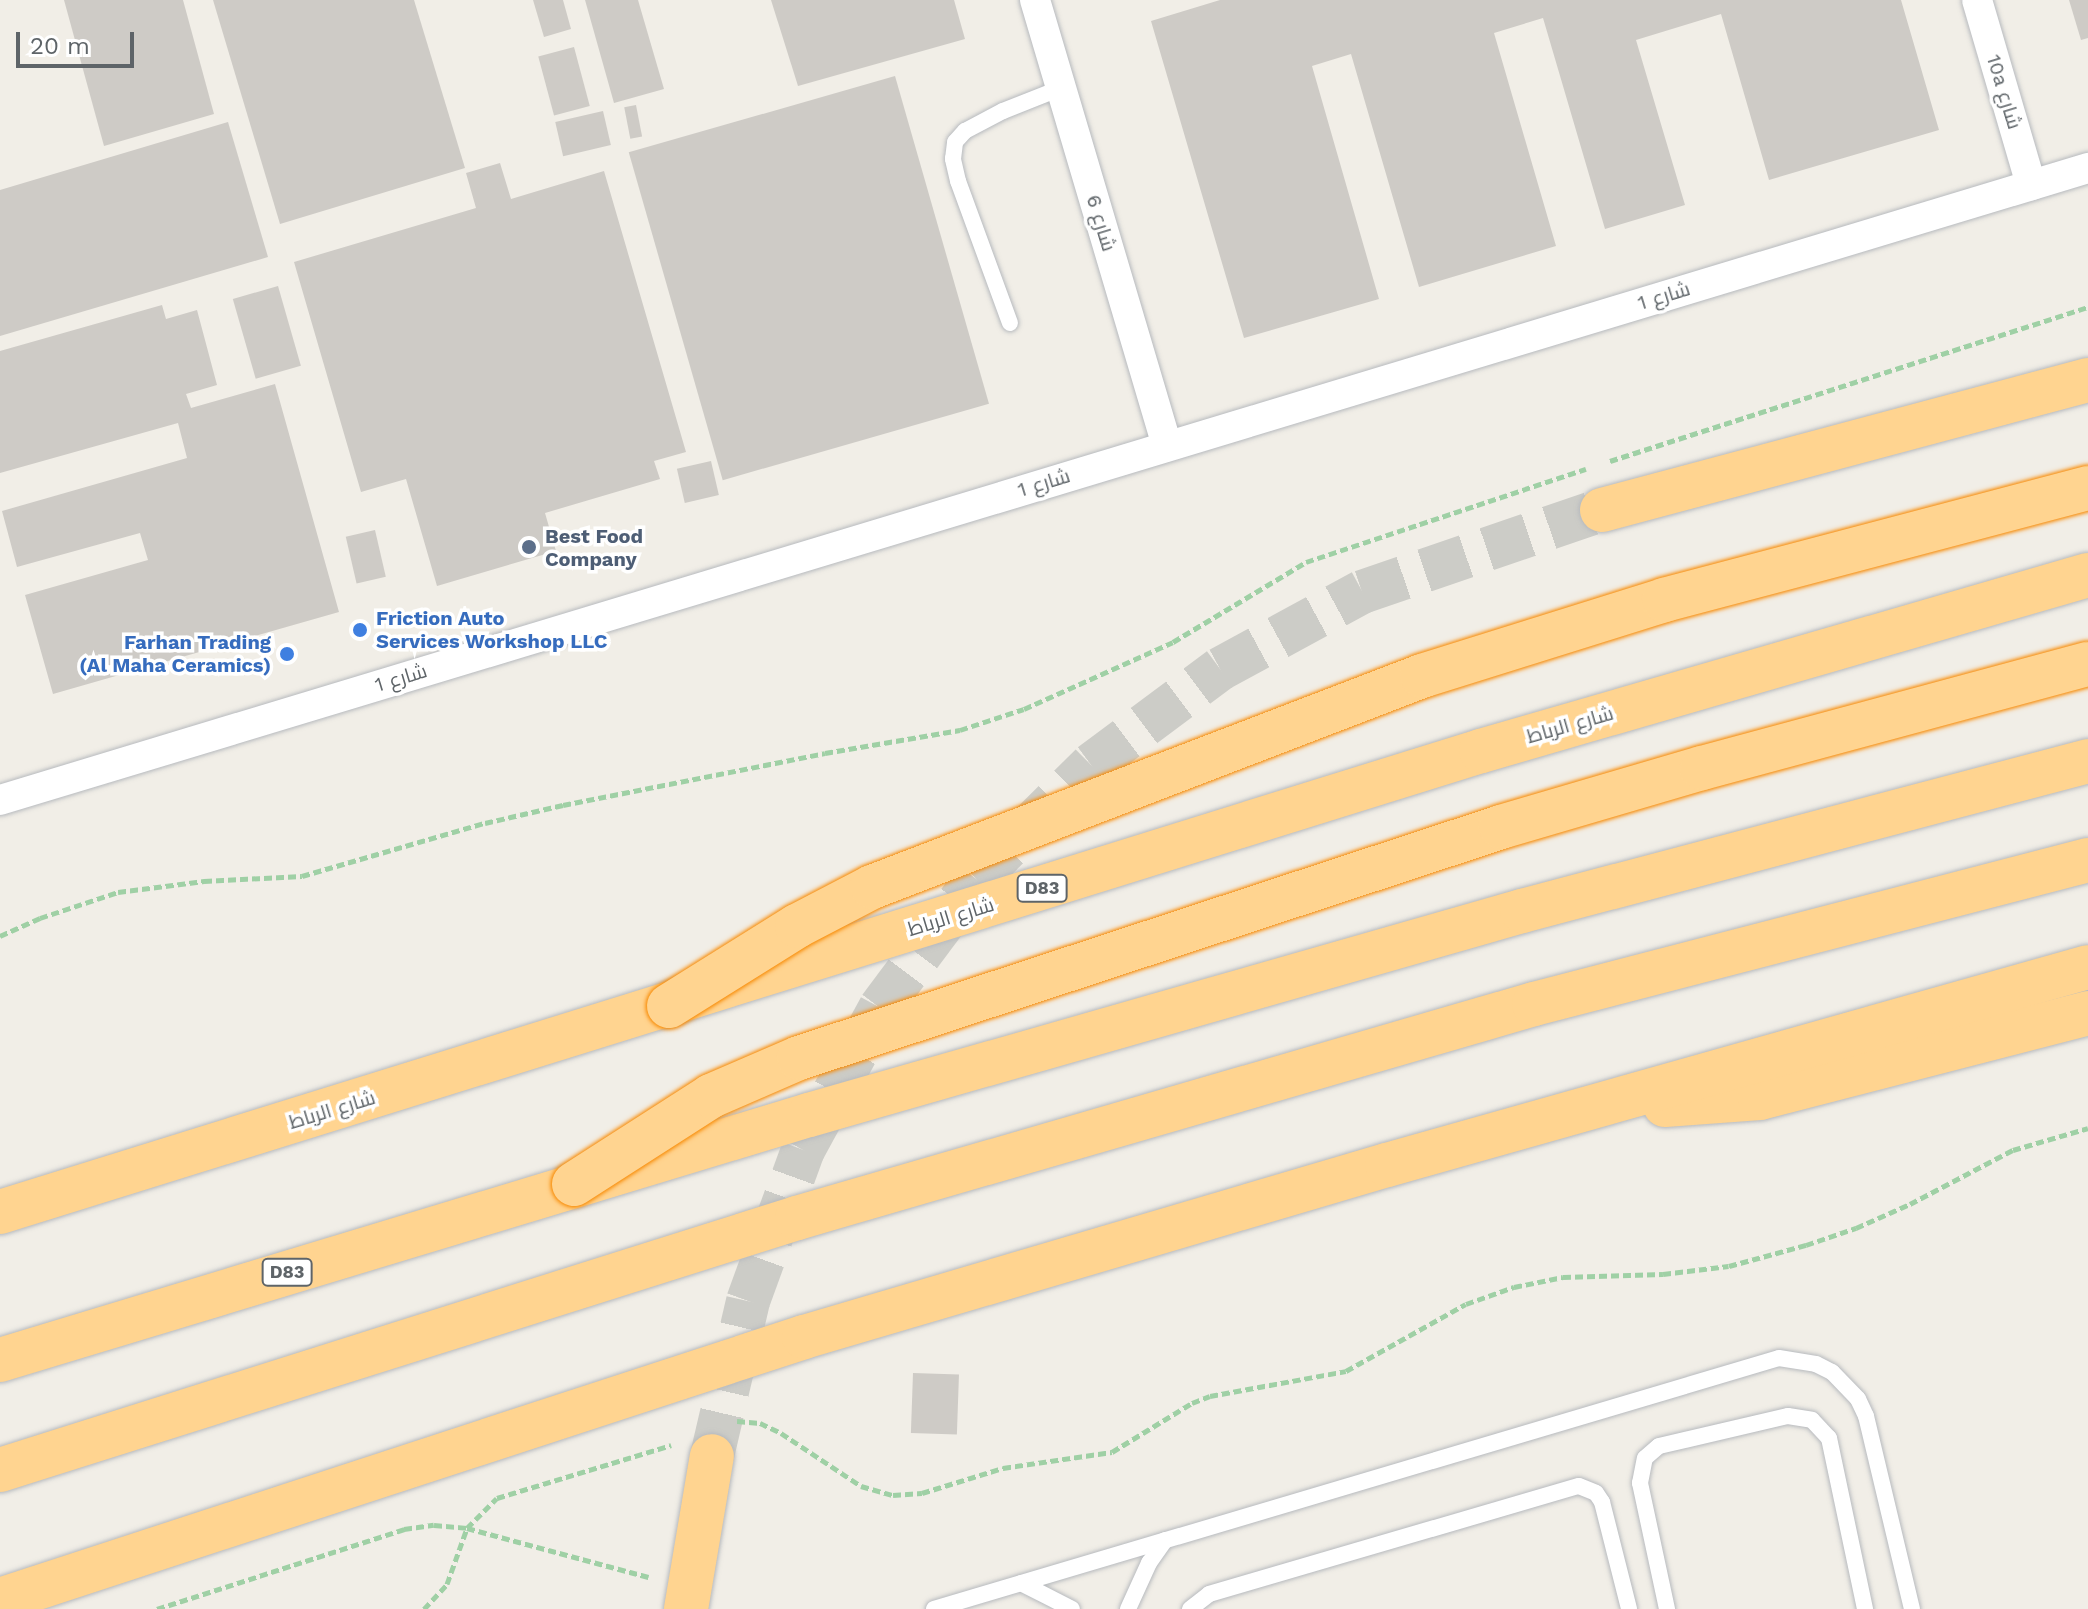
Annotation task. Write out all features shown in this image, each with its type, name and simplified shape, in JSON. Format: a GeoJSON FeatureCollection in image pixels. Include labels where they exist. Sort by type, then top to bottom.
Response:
{"type":"FeatureCollection","features":[{"type":"Feature","properties":{"kind":"highway"},"geometry":{"type":"LineString","coordinates":[[1602,510],[2088,380]]}},
{"type":"Feature","properties":{"kind":"highway"},"geometry":{"type":"LineString","coordinates":[[669,1006],[797,926],[872,887],[1393,687],[1543,636],[1664,600],[2088,488]]}},
{"type":"Feature","properties":{"kind":"highway","name":"شارع الرباط"},"geometry":{"type":"LineString","coordinates":[[0,1212],[1481,751],[2088,575]]}},
{"type":"Feature","properties":{"kind":"highway"},"geometry":{"type":"LineString","coordinates":[[574,1184],[711,1096],[799,1058],[1501,827],[1702,768],[2088,664]]}},
{"type":"Feature","properties":{"kind":"highway","name":"D83"},"geometry":{"type":"LineString","coordinates":[[0,1360],[574,1184],[1507,915],[2088,761]]}},
{"type":"Feature","properties":{"kind":"highway"},"geometry":{"type":"LineString","coordinates":[[0,1470],[797,1218],[1534,1004],[2088,860]]}},
{"type":"Feature","properties":{"kind":"highway"},"geometry":{"type":"LineString","coordinates":[[0,1600],[804,1337],[2088,967]]}},
{"type":"Feature","properties":{"kind":"highway"},"geometry":{"type":"LineString","coordinates":[[1595,1107],[1716,1103],[1760,1098],[2088,1013]]}},
{"type":"Feature","properties":{"kind":"highway"},"geometry":{"type":"LineString","coordinates":[[686,1609],[706,1440]]}},
{"type":"Feature","properties":{"kind":"street","name":"شارع 6"},"geometry":{"type":"LineString","coordinates":[[1035,0],[1167,445]]}},
{"type":"Feature","properties":{"kind":"street","name":"10a شارع"},"geometry":{"type":"LineString","coordinates":[[1977,0],[2031,185]]}},
{"type":"Feature","properties":{"kind":"street","name":"شارع 1"},"geometry":{"type":"LineString","coordinates":[[0,800],[2088,168]]}},
{"type":"Feature","properties":{"kind":"lane"},"geometry":{"type":"LineString","coordinates":[[1010,323],[958,181],[953,159],[955,142],[965,131],[990,117],[1061,88]]}},
{"type":"Feature","properties":{"kind":"lane"},"geometry":{"type":"LineString","coordinates":[[934,1609],[1779,1358],[1798,1359],[1824,1368],[1847,1384],[1866,1416],[1912,1609]]}},
{"type":"Feature","properties":{"kind":"lane"},"geometry":{"type":"LineString","coordinates":[[1667,1609],[1640,1483],[1645,1458],[1659,1446],[1788,1416],[1812,1420],[1829,1438],[1865,1609]]}},
{"type":"Feature","properties":{"kind":"lane"},"geometry":{"type":"LineString","coordinates":[[1190,1609],[1209,1594],[1579,1486],[1596,1493],[1602,1502],[1629,1609]]}},
{"type":"Feature","properties":{"kind":"lane"},"geometry":{"type":"LineString","coordinates":[[1128,1609],[1149,1563],[1165,1540]]}},
{"type":"Feature","properties":{"kind":"lane"},"geometry":{"type":"LineString","coordinates":[[1021,1583],[1072,1609]]}},
{"type":"Feature","properties":{"kind":"path"},"geometry":{"type":"LineString","coordinates":[[1605,462],[2088,307]]}},
{"type":"Feature","properties":{"kind":"path"},"geometry":{"type":"LineString","coordinates":[[0,936],[40,918],[118,892],[204,881],[302,876],[485,823],[563,805],[960,730],[1024,709],[1173,642],[1306,562],[1591,467]]}},
{"type":"Feature","properties":{"kind":"path"},"geometry":{"type":"LineString","coordinates":[[424,1609],[447,1584],[467,1528],[497,1498],[653,1452],[706,1440],[738,1421],[760,1423],[781,1433],[861,1486],[893,1495],[922,1493],[1003,1468],[1112,1452],[1192,1403],[1210,1396],[1346,1371],[1466,1304],[1514,1287],[1563,1277],[1663,1274],[1729,1266],[1806,1245],[1856,1228],[1910,1204],[2013,1150],[2088,1128]]}},
{"type":"Feature","properties":{"kind":"path"},"geometry":{"type":"LineString","coordinates":[[157,1609],[404,1529],[434,1525],[467,1528],[650,1578]]}},
{"type":"Feature","properties":{"kind":"building"},"geometry":{"type":"Polygon","coordinates":[[[64,0],[183,0],[214,114],[104,146],[64,0]]]}},
{"type":"Feature","properties":{"kind":"building"},"geometry":{"type":"Polygon","coordinates":[[[213,0],[414,0],[465,168],[280,224],[213,0]]]}},
{"type":"Feature","properties":{"kind":"building"},"geometry":{"type":"Polygon","coordinates":[[[533,0],[563,0],[571,29],[544,37],[533,0]]]}},
{"type":"Feature","properties":{"kind":"building"},"geometry":{"type":"Polygon","coordinates":[[[585,0],[638,0],[664,89],[614,103],[585,0]]]}},
{"type":"Feature","properties":{"kind":"building"},"geometry":{"type":"Polygon","coordinates":[[[771,0],[954,0],[965,39],[798,86],[771,0]]]}},
{"type":"Feature","properties":{"kind":"building"},"geometry":{"type":"Polygon","coordinates":[[[1220,0],[1901,0],[1939,130],[1769,180],[1721,14],[1636,40],[1685,205],[1605,229],[1543,18],[1494,33],[1556,246],[1419,287],[1351,54],[1312,66],[1379,299],[1244,338],[1151,21],[1220,0]]]}},
{"type":"Feature","properties":{"kind":"building"},"geometry":{"type":"Polygon","coordinates":[[[2069,0],[2088,0],[2088,38],[2081,40],[2069,0]]]}},
{"type":"Feature","properties":{"kind":"building"},"geometry":{"type":"Polygon","coordinates":[[[574,47],[590,106],[554,115],[538,57],[574,47]]]}},
{"type":"Feature","properties":{"kind":"building"},"geometry":{"type":"Polygon","coordinates":[[[895,76],[989,404],[723,480],[629,152],[895,76]]]}},
{"type":"Feature","properties":{"kind":"building"},"geometry":{"type":"Polygon","coordinates":[[[636,105],[642,136],[630,139],[624,107],[636,105]]]}},
{"type":"Feature","properties":{"kind":"building"},"geometry":{"type":"Polygon","coordinates":[[[603,111],[611,145],[563,156],[555,122],[603,111]]]}},
{"type":"Feature","properties":{"kind":"building"},"geometry":{"type":"Polygon","coordinates":[[[228,122],[268,257],[0,336],[0,190],[228,122]]]}},
{"type":"Feature","properties":{"kind":"building"},"geometry":{"type":"Polygon","coordinates":[[[500,163],[511,199],[604,171],[686,452],[654,461],[660,479],[545,513],[556,551],[437,586],[406,479],[361,492],[294,262],[476,208],[466,173],[500,163]]]}},
{"type":"Feature","properties":{"kind":"building"},"geometry":{"type":"Polygon","coordinates":[[[278,286],[301,366],[256,379],[233,299],[278,286]]]}},
{"type":"Feature","properties":{"kind":"building"},"geometry":{"type":"Polygon","coordinates":[[[162,305],[166,319],[197,310],[217,385],[186,394],[191,408],[275,384],[339,612],[53,694],[25,595],[148,560],[140,533],[17,567],[2,511],[187,458],[178,423],[0,473],[0,351],[162,305]]]}},
{"type":"Feature","properties":{"kind":"building"},"geometry":{"type":"Polygon","coordinates":[[[711,461],[719,495],[685,503],[677,469],[711,461]]]}},
{"type":"Feature","properties":{"kind":"building"},"geometry":{"type":"Polygon","coordinates":[[[375,530],[386,577],[357,584],[346,537],[375,530]]]}},
{"type":"Feature","properties":{"kind":"building"},"geometry":{"type":"Polygon","coordinates":[[[913,1373],[959,1375],[957,1435],[911,1433],[913,1373]]]}},
{"type":"Feature","properties":{"kind":"tunnel"},"geometry":{"type":"LineString","coordinates":[[712,1456],[748,1301],[803,1150],[880,1008],[976,879],[1091,765],[1220,669],[1362,592],[1602,510]]}},
{"type":"Feature","properties":{"kind":"place","name":"Best Food Company"},"geometry":{"type":"Point","coordinates":[529,547]}},
{"type":"Feature","properties":{"kind":"place","name":"Friction Auto Services Workshop LLC"},"geometry":{"type":"Point","coordinates":[360,630]}},
{"type":"Feature","properties":{"kind":"place","name":"Farhan Trading (Al Maha Ceramics)"},"geometry":{"type":"Point","coordinates":[287,654]}}]}
